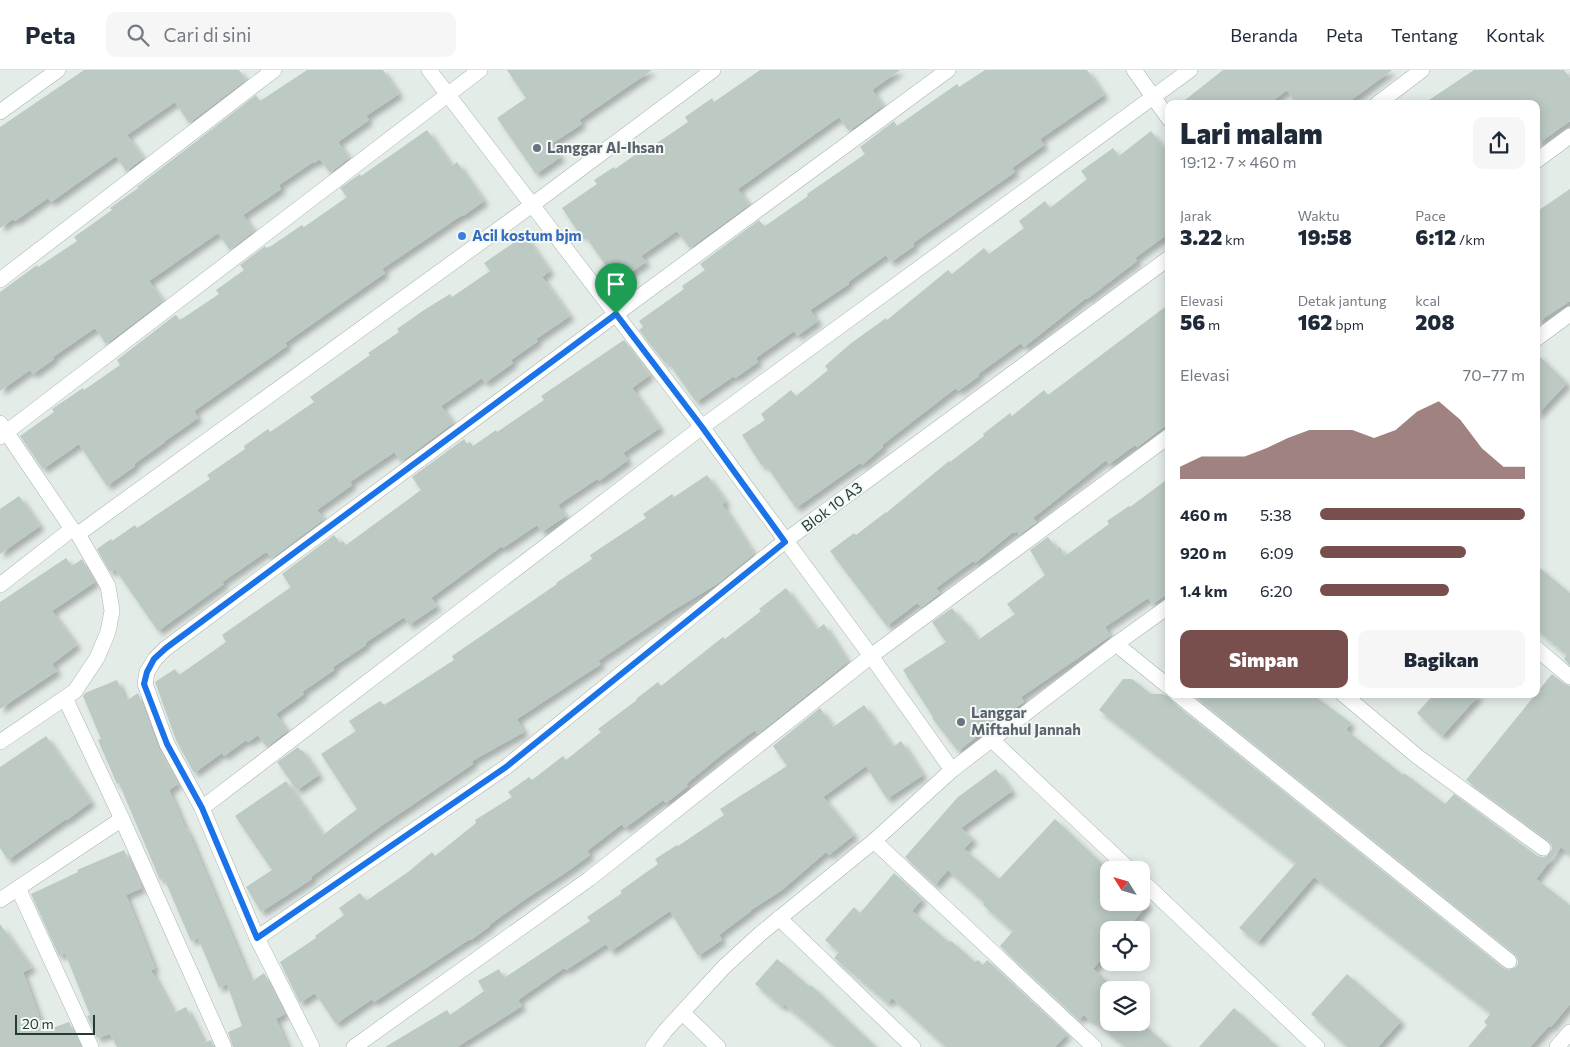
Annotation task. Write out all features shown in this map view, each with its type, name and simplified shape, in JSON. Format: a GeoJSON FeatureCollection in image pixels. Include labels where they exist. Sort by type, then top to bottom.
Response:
{"type":"FeatureCollection","features":[{"type":"Feature","properties":{"kind":"street"},"geometry":{"type":"LineString","coordinates":[[0,112],[58,70]]}},
{"type":"Feature","properties":{"kind":"street"},"geometry":{"type":"LineString","coordinates":[[0,280],[274,70]]}},
{"type":"Feature","properties":{"kind":"street"},"geometry":{"type":"LineString","coordinates":[[429,70],[702,427],[785,542],[871,656],[952,770]]}},
{"type":"Feature","properties":{"kind":"street"},"geometry":{"type":"LineString","coordinates":[[0,742],[75,691],[97,658],[108,632],[112,611],[108,586],[75,531],[2,431],[480,70]]}},
{"type":"Feature","properties":{"kind":"street"},"geometry":{"type":"LineString","coordinates":[[0,585],[532,205],[713,70]]}},
{"type":"Feature","properties":{"kind":"street"},"geometry":{"type":"LineString","coordinates":[[312,1047],[257,938],[202,808],[167,744],[144,684],[147,672],[154,659],[616,314],[948,70]]}},
{"type":"Feature","properties":{"kind":"street"},"geometry":{"type":"LineString","coordinates":[[1134,70],[1165,113]]}},
{"type":"Feature","properties":{"kind":"street"},"geometry":{"type":"LineString","coordinates":[[202,808],[702,427],[1190,70]]}},
{"type":"Feature","properties":{"kind":"street"},"geometry":{"type":"LineString","coordinates":[[1382,100],[1422,70]]}},
{"type":"Feature","properties":{"kind":"street"},"geometry":{"type":"LineString","coordinates":[[1540,158],[1570,136]]}},
{"type":"Feature","properties":{"kind":"street","name":"Blok 10 A3"},"geometry":{"type":"LineString","coordinates":[[257,938],[506,767],[785,542],[1165,261]]}},
{"type":"Feature","properties":{"kind":"street"},"geometry":{"type":"LineString","coordinates":[[1540,336],[1570,314]]}},
{"type":"Feature","properties":{"kind":"street"},"geometry":{"type":"LineString","coordinates":[[354,1047],[589,879],[871,656],[1165,439]]}},
{"type":"Feature","properties":{"kind":"street"},"geometry":{"type":"LineString","coordinates":[[653,1047],[724,967],[760,934],[874,841],[952,770],[1116,644],[1165,609]]}},
{"type":"Feature","properties":{"kind":"street"},"geometry":{"type":"LineString","coordinates":[[1116,644],[1165,684]]}},
{"type":"Feature","properties":{"kind":"street"},"geometry":{"type":"LineString","coordinates":[[1540,652],[1570,678]]}},
{"type":"Feature","properties":{"kind":"street"},"geometry":{"type":"LineString","coordinates":[[65,698],[122,819],[224,1047]]}},
{"type":"Feature","properties":{"kind":"street"},"geometry":{"type":"LineString","coordinates":[[1182,698],[1509,962]]}},
{"type":"Feature","properties":{"kind":"street"},"geometry":{"type":"LineString","coordinates":[[1349,698],[1418,757],[1543,848]]}},
{"type":"Feature","properties":{"kind":"street"},"geometry":{"type":"LineString","coordinates":[[992,740],[1120,861]]}},
{"type":"Feature","properties":{"kind":"street"},"geometry":{"type":"LineString","coordinates":[[0,900],[122,819]]}},
{"type":"Feature","properties":{"kind":"street"},"geometry":{"type":"LineString","coordinates":[[874,841],[1094,1047]]}},
{"type":"Feature","properties":{"kind":"street"},"geometry":{"type":"LineString","coordinates":[[18,888],[91,1047]]}},
{"type":"Feature","properties":{"kind":"street"},"geometry":{"type":"LineString","coordinates":[[1150,888],[1318,1047]]}},
{"type":"Feature","properties":{"kind":"street"},"geometry":{"type":"LineString","coordinates":[[779,918],[913,1047]]}},
{"type":"Feature","properties":{"kind":"street"},"geometry":{"type":"LineString","coordinates":[[683,1013],[718,1047]]}},
{"type":"Feature","properties":{"kind":"street"},"geometry":{"type":"LineString","coordinates":[[1557,1047],[1570,1032]]}},
{"type":"Feature","properties":{"kind":"building"},"geometry":{"type":"Polygon","coordinates":[[[84,70],[239,70],[246,80],[189,123],[175,102],[127,135],[143,158],[126,171],[116,156],[51,202],[48,198],[15,221],[13,219],[0,228],[0,127],[84,70]]]}},
{"type":"Feature","properties":{"kind":"building"},"geometry":{"type":"Polygon","coordinates":[[[307,70],[383,70],[399,94],[366,116],[369,120],[338,142],[349,158],[330,173],[320,159],[313,162],[279,185],[281,189],[243,215],[254,231],[230,250],[218,233],[149,281],[163,301],[106,344],[95,328],[53,357],[54,359],[33,374],[30,370],[0,391],[0,292],[37,265],[38,267],[77,241],[74,237],[112,210],[110,208],[256,95],[260,101],[307,70]]]}},
{"type":"Feature","properties":{"kind":"building"},"geometry":{"type":"Polygon","coordinates":[[[507,70],[652,70],[579,120],[582,124],[551,144],[561,157],[536,174],[497,118],[526,98],[507,70]]]}},
{"type":"Feature","properties":{"kind":"building"},"geometry":{"type":"Polygon","coordinates":[[[760,70],[900,70],[872,90],[883,106],[849,131],[839,117],[738,189],[749,205],[690,248],[677,231],[641,256],[646,262],[617,282],[584,234],[581,236],[562,208],[597,184],[594,180],[614,167],[615,169],[649,145],[651,147],[688,122],[685,117],[712,98],[714,102],[760,70]]]}},
{"type":"Feature","properties":{"kind":"building"},"geometry":{"type":"Polygon","coordinates":[[[985,70],[1087,70],[1104,95],[1040,139],[1044,145],[1012,168],[1015,172],[913,243],[914,246],[891,262],[886,255],[848,282],[849,284],[810,310],[818,321],[797,336],[794,331],[756,358],[758,362],[696,402],[668,362],[666,364],[639,330],[643,327],[639,321],[684,289],[682,286],[705,270],[700,264],[759,220],[765,226],[865,154],[860,147],[894,121],[897,126],[957,84],[959,87],[985,70]]]}},
{"type":"Feature","properties":{"kind":"building"},"geometry":{"type":"Polygon","coordinates":[[[1223,70],[1392,70],[1351,100],[1293,100],[1287,90],[1274,100],[1185,100],[1223,70]]]}},
{"type":"Feature","properties":{"kind":"building"},"geometry":{"type":"Polygon","coordinates":[[[1474,70],[1564,70],[1570,78],[1570,121],[1540,142],[1540,100],[1429,100],[1474,70]]]}},
{"type":"Feature","properties":{"kind":"building"},"geometry":{"type":"Polygon","coordinates":[[[427,130],[452,166],[457,162],[484,201],[382,269],[385,273],[285,343],[287,346],[194,411],[198,418],[107,486],[79,444],[43,469],[20,436],[54,412],[52,409],[120,365],[117,360],[174,316],[176,315],[180,320],[219,294],[216,290],[244,270],[240,265],[265,246],[266,248],[271,246],[302,225],[304,227],[347,197],[340,188],[360,174],[361,176],[427,130]]]}},
{"type":"Feature","properties":{"kind":"building"},"geometry":{"type":"Polygon","coordinates":[[[1151,131],[1165,150],[1165,236],[1135,258],[1137,261],[1024,347],[1021,343],[958,391],[956,388],[882,445],[883,447],[862,465],[860,463],[796,508],[765,464],[762,466],[742,435],[765,420],[761,414],[791,390],[796,396],[828,370],[825,366],[850,344],[886,318],[887,320],[948,270],[952,274],[984,248],[989,254],[1024,228],[1019,221],[1045,201],[1050,208],[1087,179],[1081,171],[1113,148],[1119,156],[1151,131]]]}},
{"type":"Feature","properties":{"kind":"building"},"geometry":{"type":"Polygon","coordinates":[[[1570,189],[1570,301],[1540,320],[1540,209],[1570,189]]]}},
{"type":"Feature","properties":{"kind":"building"},"geometry":{"type":"Polygon","coordinates":[[[525,235],[550,271],[542,277],[570,316],[536,339],[538,341],[511,360],[513,363],[485,383],[482,378],[441,406],[453,423],[401,462],[393,453],[350,482],[352,485],[317,510],[324,519],[272,558],[266,552],[222,582],[224,584],[158,631],[115,569],[110,572],[97,549],[135,525],[137,528],[210,479],[207,475],[245,449],[244,446],[268,429],[270,432],[314,402],[310,397],[370,355],[368,353],[399,332],[397,329],[450,294],[452,297],[490,271],[484,263],[525,235]]]}},
{"type":"Feature","properties":{"kind":"building"},"geometry":{"type":"Polygon","coordinates":[[[1165,307],[1165,426],[1137,447],[1135,445],[1109,464],[1106,460],[1033,518],[1037,522],[1019,535],[1017,531],[1013,532],[975,563],[973,561],[936,588],[940,593],[922,607],[917,603],[887,626],[830,551],[886,513],[949,461],[984,436],[983,434],[1010,413],[1012,416],[1044,390],[1048,395],[1165,307]]]}},
{"type":"Feature","properties":{"kind":"building"},"geometry":{"type":"Polygon","coordinates":[[[624,340],[650,375],[632,388],[660,428],[623,453],[628,460],[599,481],[597,479],[558,505],[566,516],[542,532],[537,525],[503,548],[502,546],[431,598],[437,606],[409,625],[404,617],[365,643],[366,645],[333,667],[334,670],[302,692],[304,694],[276,714],[287,731],[267,747],[258,735],[248,742],[246,740],[224,756],[222,753],[194,773],[176,740],[155,682],[175,669],[179,675],[226,642],[222,635],[291,587],[282,574],[334,535],[340,543],[343,541],[346,545],[421,490],[412,477],[464,439],[467,444],[470,442],[473,446],[496,430],[497,432],[544,400],[541,396],[624,340]]]}},
{"type":"Feature","properties":{"kind":"building"},"geometry":{"type":"Polygon","coordinates":[[[1540,357],[1567,383],[1540,412],[1540,357]]]}},
{"type":"Feature","properties":{"kind":"building"},"geometry":{"type":"Polygon","coordinates":[[[707,475],[726,502],[722,504],[754,554],[717,584],[672,611],[598,661],[601,664],[517,719],[524,732],[472,761],[473,764],[381,826],[311,877],[312,879],[261,912],[246,887],[272,870],[235,816],[286,781],[323,835],[357,809],[321,754],[356,731],[349,721],[380,701],[384,705],[454,660],[452,656],[592,559],[590,555],[646,518],[643,514],[672,494],[674,497],[707,475]]]}},
{"type":"Feature","properties":{"kind":"building"},"geometry":{"type":"Polygon","coordinates":[[[1165,481],[1165,596],[1152,604],[1148,598],[1105,627],[1110,636],[1021,697],[1024,702],[958,751],[932,718],[903,670],[946,642],[932,622],[952,608],[962,621],[964,620],[978,640],[1015,614],[1007,604],[1045,575],[1030,550],[1048,537],[1057,549],[1060,547],[1065,556],[1109,524],[1107,521],[1130,507],[1165,481]]]}},
{"type":"Feature","properties":{"kind":"building"},"geometry":{"type":"Polygon","coordinates":[[[19,496],[40,526],[0,554],[0,509],[19,496]]]}},
{"type":"Feature","properties":{"kind":"building"},"geometry":{"type":"Polygon","coordinates":[[[66,558],[72,566],[82,559],[95,582],[52,611],[77,645],[52,664],[57,671],[0,709],[0,602],[66,558]]]}},
{"type":"Feature","properties":{"kind":"building"},"geometry":{"type":"Polygon","coordinates":[[[1540,568],[1570,593],[1570,665],[1564,659],[1567,655],[1540,632],[1540,568]]]}},
{"type":"Feature","properties":{"kind":"building"},"geometry":{"type":"Polygon","coordinates":[[[786,588],[817,629],[824,624],[848,662],[758,734],[755,730],[720,756],[686,784],[688,786],[666,803],[663,800],[625,828],[622,824],[587,851],[590,855],[568,871],[489,925],[471,940],[374,1002],[372,999],[336,1024],[315,993],[300,1003],[280,962],[316,938],[315,936],[344,915],[339,908],[360,893],[366,901],[408,872],[432,852],[435,856],[476,823],[475,820],[512,797],[508,792],[529,777],[532,780],[563,756],[566,760],[601,732],[598,729],[636,699],[658,682],[661,686],[723,637],[725,639],[761,611],[759,609],[786,588]]]}},
{"type":"Feature","properties":{"kind":"building"},"geometry":{"type":"Polygon","coordinates":[[[1552,674],[1564,684],[1570,686],[1570,854],[1561,847],[1536,879],[1570,905],[1570,1004],[1551,1027],[1549,1026],[1530,1047],[1468,1047],[1487,1025],[1484,1022],[1491,1013],[1314,877],[1258,942],[1239,928],[1296,863],[1099,710],[1123,679],[1132,679],[1151,694],[1165,695],[1165,698],[1169,698],[1503,968],[1508,970],[1516,967],[1518,963],[1518,958],[1515,954],[1197,698],[1317,698],[1351,723],[1346,730],[1403,775],[1404,773],[1445,804],[1454,794],[1537,856],[1542,857],[1547,856],[1552,849],[1549,841],[1466,780],[1533,698],[1540,698],[1540,689],[1552,674]]]}},
{"type":"Feature","properties":{"kind":"building"},"geometry":{"type":"Polygon","coordinates":[[[117,680],[126,701],[138,693],[158,747],[178,784],[169,790],[251,982],[264,973],[285,1014],[276,1019],[288,1047],[233,1047],[228,1032],[242,1026],[227,984],[219,988],[198,938],[191,941],[164,878],[160,880],[119,783],[117,784],[98,740],[101,739],[83,696],[85,693],[117,680]]]}},
{"type":"Feature","properties":{"kind":"building"},"geometry":{"type":"Polygon","coordinates":[[[1430,698],[1476,698],[1442,736],[1417,713],[1430,698]]]}},
{"type":"Feature","properties":{"kind":"building"},"geometry":{"type":"Polygon","coordinates":[[[864,705],[893,747],[901,741],[923,775],[887,799],[866,766],[823,797],[854,835],[829,855],[826,852],[782,890],[751,910],[719,935],[722,940],[698,956],[670,911],[611,951],[606,944],[566,970],[564,968],[518,1000],[522,1006],[457,1047],[385,1047],[447,1010],[450,1015],[484,991],[478,981],[499,969],[504,978],[590,921],[587,917],[622,893],[620,891],[658,864],[655,859],[724,815],[720,809],[787,766],[773,746],[820,708],[833,727],[864,705]]]}},
{"type":"Feature","properties":{"kind":"building"},"geometry":{"type":"Polygon","coordinates":[[[46,736],[91,802],[8,860],[0,848],[0,767],[46,736]]]}},
{"type":"Feature","properties":{"kind":"building"},"geometry":{"type":"Polygon","coordinates":[[[298,747],[319,775],[297,790],[277,762],[298,747]]]}},
{"type":"Feature","properties":{"kind":"building"},"geometry":{"type":"Polygon","coordinates":[[[996,769],[1012,791],[961,828],[973,839],[964,849],[999,879],[1055,819],[1100,862],[1100,911],[1142,911],[1134,921],[1100,921],[1100,961],[1093,969],[1107,981],[1100,981],[1100,1026],[1084,1015],[1079,1020],[1000,946],[1013,931],[983,905],[985,903],[948,870],[935,885],[905,857],[958,797],[996,769]]]}},
{"type":"Feature","properties":{"kind":"building"},"geometry":{"type":"Polygon","coordinates":[[[124,850],[142,888],[126,895],[155,969],[151,970],[174,1013],[186,1007],[204,1043],[211,1040],[214,1047],[117,1047],[110,1034],[97,1038],[87,1016],[90,1015],[65,953],[59,956],[31,894],[78,872],[77,870],[124,850]]]}},
{"type":"Feature","properties":{"kind":"building"},"geometry":{"type":"Polygon","coordinates":[[[894,873],[922,899],[912,911],[975,962],[978,960],[983,965],[987,960],[1067,1034],[1055,1047],[946,1047],[892,998],[888,1003],[834,958],[839,952],[825,940],[854,907],[860,913],[894,873]]]}},
{"type":"Feature","properties":{"kind":"building"},"geometry":{"type":"Polygon","coordinates":[[[0,924],[32,968],[23,972],[44,1031],[69,1022],[81,1047],[0,1047],[0,924]]]}},
{"type":"Feature","properties":{"kind":"building"},"geometry":{"type":"Polygon","coordinates":[[[777,959],[810,987],[811,985],[876,1047],[836,1047],[784,1004],[782,1007],[755,984],[777,959]]]}},
{"type":"Feature","properties":{"kind":"building"},"geometry":{"type":"Polygon","coordinates":[[[1347,974],[1401,1021],[1378,1047],[1348,1047],[1311,1014],[1347,974]]]}},
{"type":"Feature","properties":{"kind":"building"},"geometry":{"type":"Polygon","coordinates":[[[1234,1008],[1278,1047],[1199,1047],[1234,1008]]]}},
{"type":"Feature","properties":{"kind":"building"},"geometry":{"type":"Polygon","coordinates":[[[1150,1030],[1169,1047],[1125,1047],[1106,1031],[1150,1030]]]}},
{"type":"Feature","properties":{"kind":"place","name":"Langgar Al-Ihsan"},"geometry":{"type":"Point","coordinates":[537,148]}},
{"type":"Feature","properties":{"kind":"place","name":"Acil kostum bjm"},"geometry":{"type":"Point","coordinates":[462,236]}},
{"type":"Feature","properties":{"kind":"place","name":"Langgar Miftahul Jannah"},"geometry":{"type":"Point","coordinates":[961,722]}},
{"type":"Feature","properties":{"kind":"route"},"geometry":{"type":"LineString","coordinates":[[616,314],[702,427],[785,542],[506,767],[257,938],[202,808],[167,744],[144,684],[147,672],[154,659],[166,648],[399,474],[486,412],[616,314]]}}]}
